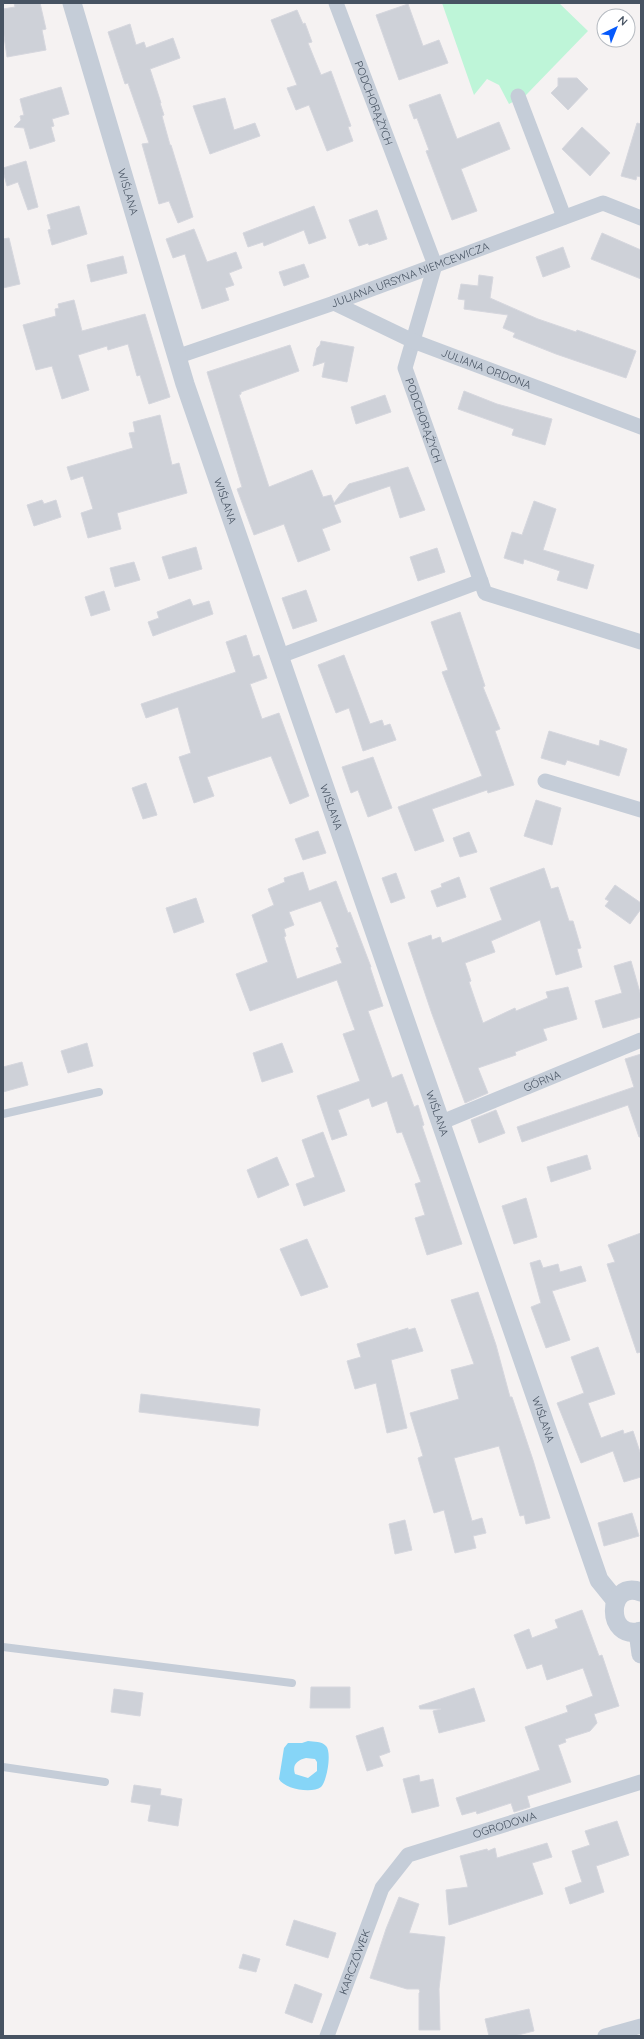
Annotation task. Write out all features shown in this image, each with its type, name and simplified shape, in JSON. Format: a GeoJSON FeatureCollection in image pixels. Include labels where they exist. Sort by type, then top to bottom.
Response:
{"type":"FeatureCollection","features":[{"type":"Feature","properties":{"kind":"street","name":"WIŚLANA"},"geometry":{"type":"LineString","coordinates":[[72,3],[176,357],[442,1122],[599,1580],[616,1601]]}},
{"type":"Feature","properties":{"kind":"street","name":"PODCHORĄŻYCH"},"geometry":{"type":"LineString","coordinates":[[336,3],[435,265],[406,368],[485,593],[641,642]]}},
{"type":"Feature","properties":{"kind":"street"},"geometry":{"type":"LineString","coordinates":[[518,96],[564,217]]}},
{"type":"Feature","properties":{"kind":"street","name":"JULIANA URSYNA NIEMCEWICZA"},"geometry":{"type":"LineString","coordinates":[[176,357],[334,303],[603,203],[641,218]]}},
{"type":"Feature","properties":{"kind":"street","name":"JULIANA ORDONA"},"geometry":{"type":"LineString","coordinates":[[334,303],[413,341],[641,427]]}},
{"type":"Feature","properties":{"kind":"street"},"geometry":{"type":"LineString","coordinates":[[280,656],[481,581]]}},
{"type":"Feature","properties":{"kind":"street"},"geometry":{"type":"LineString","coordinates":[[545,781],[641,810]]}},
{"type":"Feature","properties":{"kind":"street","name":"GÓRNA"},"geometry":{"type":"LineString","coordinates":[[442,1122],[641,1040]]}},
{"type":"Feature","properties":{"kind":"street"},"geometry":{"type":"LineString","coordinates":[[640,1587],[625,1593],[616,1601],[614,1608],[617,1623],[630,1632],[639,1631],[641,1654]]}},
{"type":"Feature","properties":{"kind":"street","name":"OGRODOWA"},"geometry":{"type":"LineString","coordinates":[[382,1888],[408,1855],[641,1782]]}},
{"type":"Feature","properties":{"kind":"street","name":"KARCZÓWEK"},"geometry":{"type":"LineString","coordinates":[[327,2036],[382,1888]]}},
{"type":"Feature","properties":{"kind":"street"},"geometry":{"type":"LineString","coordinates":[[605,2036],[641,2026]]}},
{"type":"Feature","properties":{"kind":"lane"},"geometry":{"type":"LineString","coordinates":[[3,1114],[99,1092]]}},
{"type":"Feature","properties":{"kind":"lane"},"geometry":{"type":"LineString","coordinates":[[3,1647],[292,1683]]}},
{"type":"Feature","properties":{"kind":"lane"},"geometry":{"type":"LineString","coordinates":[[3,1767],[105,1782]]}},
{"type":"Feature","properties":{"kind":"green space"},"geometry":{"type":"Polygon","coordinates":[[[442,3],[559,3],[588,31],[526,95],[509,104],[499,85],[487,79],[474,95],[442,3]]]}},
{"type":"Feature","properties":{"kind":"water"},"geometry":{"type":"Polygon","coordinates":[[[308,1741],[320,1742],[328,1749],[329,1760],[327,1773],[323,1784],[317,1789],[305,1790],[292,1788],[282,1783],[279,1779],[284,1748],[288,1743],[302,1743],[308,1741]],[[306,1758],[296,1763],[294,1768],[295,1774],[308,1778],[317,1771],[317,1762],[315,1759],[306,1758]]]}},
{"type":"Feature","properties":{"kind":"building"},"geometry":{"type":"Polygon","coordinates":[[[14,3],[40,3],[46,29],[42,30],[46,50],[7,57],[3,29],[3,9],[15,7],[14,3]]]}},
{"type":"Feature","properties":{"kind":"building"},"geometry":{"type":"Polygon","coordinates":[[[408,4],[423,46],[439,40],[448,63],[399,80],[376,15],[408,4]]]}},
{"type":"Feature","properties":{"kind":"building"},"geometry":{"type":"Polygon","coordinates":[[[297,10],[303,24],[305,23],[312,42],[308,43],[321,75],[331,71],[351,126],[348,127],[353,141],[327,151],[309,105],[296,110],[287,88],[297,85],[271,20],[297,10]]]}},
{"type":"Feature","properties":{"kind":"building"},"geometry":{"type":"Polygon","coordinates":[[[130,24],[136,45],[144,42],[146,48],[173,38],[180,58],[150,69],[161,103],[164,115],[162,116],[170,145],[193,217],[178,223],[169,201],[159,204],[142,144],[149,143],[128,83],[125,84],[108,32],[130,24]]]}},
{"type":"Feature","properties":{"kind":"building"},"geometry":{"type":"Polygon","coordinates":[[[558,78],[577,78],[588,89],[568,110],[551,93],[558,86],[558,78]]]}},
{"type":"Feature","properties":{"kind":"building"},"geometry":{"type":"Polygon","coordinates":[[[61,87],[69,114],[52,119],[54,126],[51,127],[55,141],[30,149],[24,128],[14,127],[21,120],[20,116],[24,115],[20,99],[61,87]]]}},
{"type":"Feature","properties":{"kind":"building"},"geometry":{"type":"Polygon","coordinates":[[[440,94],[457,139],[499,122],[510,149],[461,169],[477,211],[452,220],[426,151],[429,150],[417,118],[414,119],[409,105],[440,94]]]}},
{"type":"Feature","properties":{"kind":"building"},"geometry":{"type":"Polygon","coordinates":[[[225,98],[234,130],[255,123],[260,136],[210,154],[193,106],[225,98]]]}},
{"type":"Feature","properties":{"kind":"building"},"geometry":{"type":"Polygon","coordinates":[[[637,123],[641,124],[641,177],[637,176],[636,180],[621,176],[637,123]]]}},
{"type":"Feature","properties":{"kind":"building"},"geometry":{"type":"Polygon","coordinates":[[[582,127],[610,153],[590,176],[562,149],[582,127]]]}},
{"type":"Feature","properties":{"kind":"building"},"geometry":{"type":"Polygon","coordinates":[[[26,161],[38,207],[28,210],[18,182],[7,186],[3,171],[3,168],[26,161]]]}},
{"type":"Feature","properties":{"kind":"building"},"geometry":{"type":"Polygon","coordinates":[[[79,206],[87,234],[52,245],[48,230],[51,229],[47,215],[79,206]]]}},
{"type":"Feature","properties":{"kind":"building"},"geometry":{"type":"Polygon","coordinates":[[[314,206],[326,238],[309,244],[304,230],[264,246],[263,242],[248,247],[243,233],[314,206]]]}},
{"type":"Feature","properties":{"kind":"building"},"geometry":{"type":"Polygon","coordinates":[[[377,210],[387,239],[369,245],[368,243],[359,246],[349,220],[377,210]]]}},
{"type":"Feature","properties":{"kind":"building"},"geometry":{"type":"Polygon","coordinates":[[[194,229],[207,262],[236,252],[242,268],[229,273],[234,285],[225,288],[229,300],[202,309],[185,254],[173,258],[166,239],[194,229]]]}},
{"type":"Feature","properties":{"kind":"building"},"geometry":{"type":"Polygon","coordinates":[[[602,233],[641,250],[641,279],[591,259],[602,233]]]}},
{"type":"Feature","properties":{"kind":"building"},"geometry":{"type":"Polygon","coordinates":[[[9,238],[20,284],[3,288],[3,239],[9,238]]]}},
{"type":"Feature","properties":{"kind":"building"},"geometry":{"type":"Polygon","coordinates":[[[563,247],[570,267],[543,277],[536,257],[563,247]]]}},
{"type":"Feature","properties":{"kind":"building"},"geometry":{"type":"Polygon","coordinates":[[[123,256],[127,273],[91,282],[87,265],[123,256]]]}},
{"type":"Feature","properties":{"kind":"building"},"geometry":{"type":"Polygon","coordinates":[[[304,264],[309,277],[284,286],[279,272],[304,264]]]}},
{"type":"Feature","properties":{"kind":"building"},"geometry":{"type":"Polygon","coordinates":[[[479,275],[493,277],[490,298],[538,319],[576,332],[577,330],[636,351],[626,378],[556,354],[513,337],[515,333],[503,328],[508,315],[464,309],[465,300],[458,299],[461,284],[478,286],[479,275]]]}},
{"type":"Feature","properties":{"kind":"building"},"geometry":{"type":"Polygon","coordinates":[[[74,300],[82,331],[145,314],[170,397],[149,404],[140,375],[137,376],[128,344],[108,350],[107,346],[78,355],[89,390],[62,399],[52,366],[36,370],[23,325],[56,316],[55,309],[59,308],[58,304],[74,300]]]}},
{"type":"Feature","properties":{"kind":"building"},"geometry":{"type":"Polygon","coordinates":[[[321,341],[354,347],[347,382],[322,377],[325,362],[313,366],[317,348],[321,341]]]}},
{"type":"Feature","properties":{"kind":"building"},"geometry":{"type":"Polygon","coordinates":[[[290,345],[299,371],[241,392],[239,395],[269,487],[312,470],[323,497],[331,495],[334,503],[349,484],[408,467],[425,510],[400,518],[390,486],[334,505],[341,522],[322,529],[330,550],[298,562],[284,524],[254,535],[237,489],[242,487],[207,372],[290,345]]]}},
{"type":"Feature","properties":{"kind":"building"},"geometry":{"type":"Polygon","coordinates":[[[464,391],[497,404],[552,419],[545,445],[512,435],[514,429],[458,409],[464,391]]]}},
{"type":"Feature","properties":{"kind":"building"},"geometry":{"type":"Polygon","coordinates":[[[385,395],[391,412],[356,424],[351,407],[385,395]]]}},
{"type":"Feature","properties":{"kind":"building"},"geometry":{"type":"Polygon","coordinates":[[[160,415],[172,465],[179,463],[187,493],[117,513],[121,529],[88,538],[81,513],[93,509],[83,476],[71,480],[67,467],[133,448],[129,433],[135,432],[133,422],[160,415]]]}},
{"type":"Feature","properties":{"kind":"building"},"geometry":{"type":"Polygon","coordinates":[[[42,500],[44,504],[56,500],[61,517],[34,526],[27,505],[42,500]]]}},
{"type":"Feature","properties":{"kind":"building"},"geometry":{"type":"Polygon","coordinates":[[[534,501],[556,509],[543,550],[594,565],[587,589],[557,580],[560,571],[524,559],[523,564],[504,558],[512,532],[522,535],[534,501]]]}},
{"type":"Feature","properties":{"kind":"building"},"geometry":{"type":"Polygon","coordinates":[[[196,547],[202,569],[169,579],[162,557],[196,547]]]}},
{"type":"Feature","properties":{"kind":"building"},"geometry":{"type":"Polygon","coordinates":[[[437,548],[445,572],[418,581],[410,557],[437,548]]]}},
{"type":"Feature","properties":{"kind":"building"},"geometry":{"type":"Polygon","coordinates":[[[134,562],[140,580],[115,587],[110,568],[134,562]]]}},
{"type":"Feature","properties":{"kind":"building"},"geometry":{"type":"Polygon","coordinates":[[[306,590],[317,621],[293,629],[282,598],[306,590]]]}},
{"type":"Feature","properties":{"kind":"building"},"geometry":{"type":"Polygon","coordinates":[[[104,591],[110,610],[91,616],[85,597],[104,591]]]}},
{"type":"Feature","properties":{"kind":"building"},"geometry":{"type":"Polygon","coordinates":[[[190,599],[193,606],[209,601],[213,614],[153,636],[148,622],[159,618],[157,612],[190,599]]]}},
{"type":"Feature","properties":{"kind":"building"},"geometry":{"type":"Polygon","coordinates":[[[460,612],[485,686],[483,687],[500,729],[495,731],[514,785],[488,793],[487,790],[432,809],[444,841],[415,851],[398,807],[482,776],[442,672],[448,670],[431,622],[460,612]]]}},
{"type":"Feature","properties":{"kind":"building"},"geometry":{"type":"Polygon","coordinates":[[[246,635],[253,657],[259,655],[267,678],[250,684],[262,719],[279,713],[309,796],[290,804],[271,756],[207,777],[214,796],[194,803],[179,757],[191,753],[178,707],[146,718],[141,704],[236,672],[226,642],[246,635]]]}},
{"type":"Feature","properties":{"kind":"building"},"geometry":{"type":"Polygon","coordinates":[[[344,655],[370,724],[382,720],[384,726],[390,724],[396,740],[363,751],[349,708],[336,713],[318,665],[344,655]]]}},
{"type":"Feature","properties":{"kind":"building"},"geometry":{"type":"Polygon","coordinates":[[[549,731],[599,746],[600,740],[627,749],[619,776],[567,760],[565,765],[541,758],[549,731]]]}},
{"type":"Feature","properties":{"kind":"building"},"geometry":{"type":"Polygon","coordinates":[[[373,757],[392,808],[368,817],[358,790],[351,793],[342,767],[373,757]]]}},
{"type":"Feature","properties":{"kind":"building"},"geometry":{"type":"Polygon","coordinates":[[[146,783],[157,815],[143,819],[132,788],[146,783]]]}},
{"type":"Feature","properties":{"kind":"building"},"geometry":{"type":"Polygon","coordinates":[[[536,800],[561,808],[552,845],[524,836],[536,800]]]}},
{"type":"Feature","properties":{"kind":"building"},"geometry":{"type":"Polygon","coordinates":[[[318,831],[326,853],[303,860],[295,839],[318,831]]]}},
{"type":"Feature","properties":{"kind":"building"},"geometry":{"type":"Polygon","coordinates":[[[469,832],[477,852],[460,857],[453,838],[469,832]]]}},
{"type":"Feature","properties":{"kind":"building"},"geometry":{"type":"Polygon","coordinates":[[[544,868],[551,889],[558,887],[569,921],[573,921],[581,948],[577,949],[582,967],[556,975],[540,920],[491,941],[495,952],[465,963],[471,981],[469,982],[483,1023],[515,1008],[516,1011],[548,998],[546,992],[568,987],[577,1019],[543,1029],[547,1040],[515,1052],[516,1055],[478,1068],[488,1093],[465,1103],[432,1014],[408,943],[431,935],[432,940],[440,937],[442,943],[502,920],[490,888],[544,868]]]}},
{"type":"Feature","properties":{"kind":"building"},"geometry":{"type":"Polygon","coordinates":[[[303,872],[309,891],[336,881],[348,913],[350,912],[371,967],[383,1006],[368,1011],[392,1078],[402,1074],[414,1107],[418,1105],[424,1125],[422,1126],[462,1244],[427,1255],[415,1218],[425,1215],[415,1184],[421,1182],[402,1132],[397,1133],[387,1101],[372,1107],[369,1098],[338,1110],[347,1135],[332,1140],[317,1096],[360,1081],[343,1034],[355,1030],[337,980],[250,1011],[236,974],[268,962],[252,915],[274,905],[268,889],[285,882],[284,878],[303,872]],[[321,901],[289,912],[294,925],[284,929],[286,936],[284,937],[297,979],[342,963],[336,948],[339,947],[321,901]]]}},
{"type":"Feature","properties":{"kind":"building"},"geometry":{"type":"Polygon","coordinates":[[[396,873],[405,898],[391,903],[382,878],[396,873]]]}},
{"type":"Feature","properties":{"kind":"building"},"geometry":{"type":"Polygon","coordinates":[[[459,877],[466,897],[437,907],[431,891],[442,887],[441,884],[459,877]]]}},
{"type":"Feature","properties":{"kind":"building"},"geometry":{"type":"Polygon","coordinates":[[[615,885],[641,903],[641,909],[630,924],[605,906],[609,901],[605,899],[615,885]]]}},
{"type":"Feature","properties":{"kind":"building"},"geometry":{"type":"Polygon","coordinates":[[[196,898],[204,922],[174,933],[166,908],[196,898]]]}},
{"type":"Feature","properties":{"kind":"building"},"geometry":{"type":"Polygon","coordinates":[[[631,961],[641,996],[641,1017],[603,1028],[595,1001],[622,993],[614,966],[631,961]]]}},
{"type":"Feature","properties":{"kind":"building"},"geometry":{"type":"Polygon","coordinates":[[[87,1043],[93,1066],[68,1073],[61,1051],[87,1043]]]}},
{"type":"Feature","properties":{"kind":"building"},"geometry":{"type":"Polygon","coordinates":[[[282,1043],[293,1072],[262,1082],[253,1053],[282,1043]]]}},
{"type":"Feature","properties":{"kind":"building"},"geometry":{"type":"Polygon","coordinates":[[[641,1054],[641,1137],[639,1137],[628,1105],[522,1142],[517,1127],[634,1087],[625,1059],[641,1054]]]}},
{"type":"Feature","properties":{"kind":"building"},"geometry":{"type":"Polygon","coordinates":[[[22,1062],[28,1085],[3,1092],[3,1067],[22,1062]]]}},
{"type":"Feature","properties":{"kind":"building"},"geometry":{"type":"Polygon","coordinates":[[[496,1110],[505,1133],[479,1143],[471,1120],[496,1110]]]}},
{"type":"Feature","properties":{"kind":"building"},"geometry":{"type":"Polygon","coordinates":[[[323,1132],[345,1191],[304,1206],[296,1184],[315,1177],[302,1140],[323,1132]]]}},
{"type":"Feature","properties":{"kind":"building"},"geometry":{"type":"Polygon","coordinates":[[[587,1155],[591,1169],[551,1182],[547,1167],[587,1155]]]}},
{"type":"Feature","properties":{"kind":"building"},"geometry":{"type":"Polygon","coordinates":[[[277,1157],[289,1185],[258,1198],[247,1170],[277,1157]]]}},
{"type":"Feature","properties":{"kind":"building"},"geometry":{"type":"Polygon","coordinates":[[[526,1198],[537,1237],[514,1244],[502,1206],[526,1198]]]}},
{"type":"Feature","properties":{"kind":"building"},"geometry":{"type":"Polygon","coordinates":[[[641,1233],[641,1352],[637,1353],[607,1264],[615,1262],[608,1245],[641,1233]]]}},
{"type":"Feature","properties":{"kind":"building"},"geometry":{"type":"Polygon","coordinates":[[[307,1239],[328,1287],[301,1296],[280,1249],[307,1239]]]}},
{"type":"Feature","properties":{"kind":"building"},"geometry":{"type":"Polygon","coordinates":[[[540,1260],[543,1268],[558,1264],[560,1272],[581,1266],[586,1281],[552,1291],[570,1340],[546,1348],[531,1307],[541,1303],[530,1263],[540,1260]]]}},
{"type":"Feature","properties":{"kind":"building"},"geometry":{"type":"Polygon","coordinates":[[[478,1292],[496,1345],[510,1397],[512,1397],[533,1460],[550,1518],[526,1524],[524,1515],[520,1516],[499,1446],[454,1458],[472,1521],[482,1518],[486,1533],[473,1536],[476,1548],[455,1553],[444,1510],[434,1513],[418,1458],[423,1456],[410,1413],[459,1399],[451,1370],[474,1364],[451,1300],[478,1292]]]}},
{"type":"Feature","properties":{"kind":"building"},"geometry":{"type":"Polygon","coordinates":[[[408,1328],[408,1330],[415,1328],[423,1351],[391,1360],[407,1428],[387,1433],[376,1383],[355,1389],[347,1361],[361,1357],[357,1344],[408,1328]]]}},
{"type":"Feature","properties":{"kind":"building"},"geometry":{"type":"Polygon","coordinates":[[[598,1347],[615,1394],[588,1403],[601,1438],[623,1430],[624,1434],[633,1431],[641,1455],[641,1477],[624,1482],[613,1451],[581,1463],[557,1403],[584,1393],[571,1357],[598,1347]]]}},
{"type":"Feature","properties":{"kind":"building"},"geometry":{"type":"Polygon","coordinates":[[[141,1394],[260,1409],[258,1426],[139,1412],[141,1394]]]}},
{"type":"Feature","properties":{"kind":"building"},"geometry":{"type":"Polygon","coordinates":[[[632,1513],[639,1536],[604,1546],[598,1523],[632,1513]]]}},
{"type":"Feature","properties":{"kind":"building"},"geometry":{"type":"Polygon","coordinates":[[[405,1520],[412,1550],[395,1554],[389,1524],[405,1520]]]}},
{"type":"Feature","properties":{"kind":"building"},"geometry":{"type":"Polygon","coordinates":[[[582,1610],[599,1656],[602,1655],[619,1706],[594,1714],[597,1723],[590,1731],[565,1739],[566,1742],[558,1745],[571,1782],[527,1796],[530,1807],[514,1812],[511,1803],[477,1814],[476,1811],[462,1815],[456,1798],[540,1770],[525,1727],[568,1712],[566,1706],[593,1696],[583,1668],[547,1680],[542,1664],[527,1669],[514,1635],[529,1629],[532,1638],[558,1628],[555,1620],[582,1610]]]}},
{"type":"Feature","properties":{"kind":"building"},"geometry":{"type":"Polygon","coordinates":[[[311,1687],[350,1687],[350,1708],[310,1708],[311,1687]]]}},
{"type":"Feature","properties":{"kind":"building"},"geometry":{"type":"Polygon","coordinates":[[[474,1688],[485,1721],[439,1733],[433,1711],[441,1709],[420,1709],[419,1706],[474,1688]]]}},
{"type":"Feature","properties":{"kind":"building"},"geometry":{"type":"Polygon","coordinates":[[[114,1689],[143,1693],[140,1716],[111,1712],[114,1689]]]}},
{"type":"Feature","properties":{"kind":"building"},"geometry":{"type":"Polygon","coordinates":[[[383,1727],[390,1752],[379,1756],[383,1766],[367,1771],[356,1736],[383,1727]]]}},
{"type":"Feature","properties":{"kind":"building"},"geometry":{"type":"Polygon","coordinates":[[[419,1775],[420,1782],[433,1779],[439,1806],[412,1813],[403,1779],[419,1775]]]}},
{"type":"Feature","properties":{"kind":"building"},"geometry":{"type":"Polygon","coordinates":[[[134,1785],[161,1789],[160,1795],[182,1799],[178,1826],[148,1821],[151,1805],[131,1802],[134,1785]]]}},
{"type":"Feature","properties":{"kind":"building"},"geometry":{"type":"Polygon","coordinates":[[[617,1821],[629,1855],[596,1866],[604,1892],[570,1904],[565,1888],[582,1882],[572,1851],[590,1845],[585,1831],[617,1821]]]}},
{"type":"Feature","properties":{"kind":"building"},"geometry":{"type":"Polygon","coordinates":[[[547,1843],[552,1857],[532,1863],[543,1894],[449,1925],[446,1890],[468,1887],[460,1856],[487,1849],[488,1851],[495,1848],[497,1858],[547,1843]]]}},
{"type":"Feature","properties":{"kind":"building"},"geometry":{"type":"Polygon","coordinates":[[[399,1897],[419,1904],[409,1933],[445,1937],[439,1989],[440,2030],[419,2030],[419,1989],[407,1989],[370,1978],[386,1929],[399,1897]]]}},
{"type":"Feature","properties":{"kind":"building"},"geometry":{"type":"Polygon","coordinates":[[[294,1920],[336,1933],[328,1958],[286,1945],[294,1920]]]}},
{"type":"Feature","properties":{"kind":"building"},"geometry":{"type":"Polygon","coordinates":[[[243,1954],[260,1959],[256,1972],[239,1968],[243,1954]]]}},
{"type":"Feature","properties":{"kind":"building"},"geometry":{"type":"Polygon","coordinates":[[[295,1984],[322,1994],[312,2023],[285,2013],[295,1984]]]}},
{"type":"Feature","properties":{"kind":"building"},"geometry":{"type":"Polygon","coordinates":[[[529,2009],[534,2031],[514,2036],[489,2036],[485,2019],[529,2009]]]}}]}
